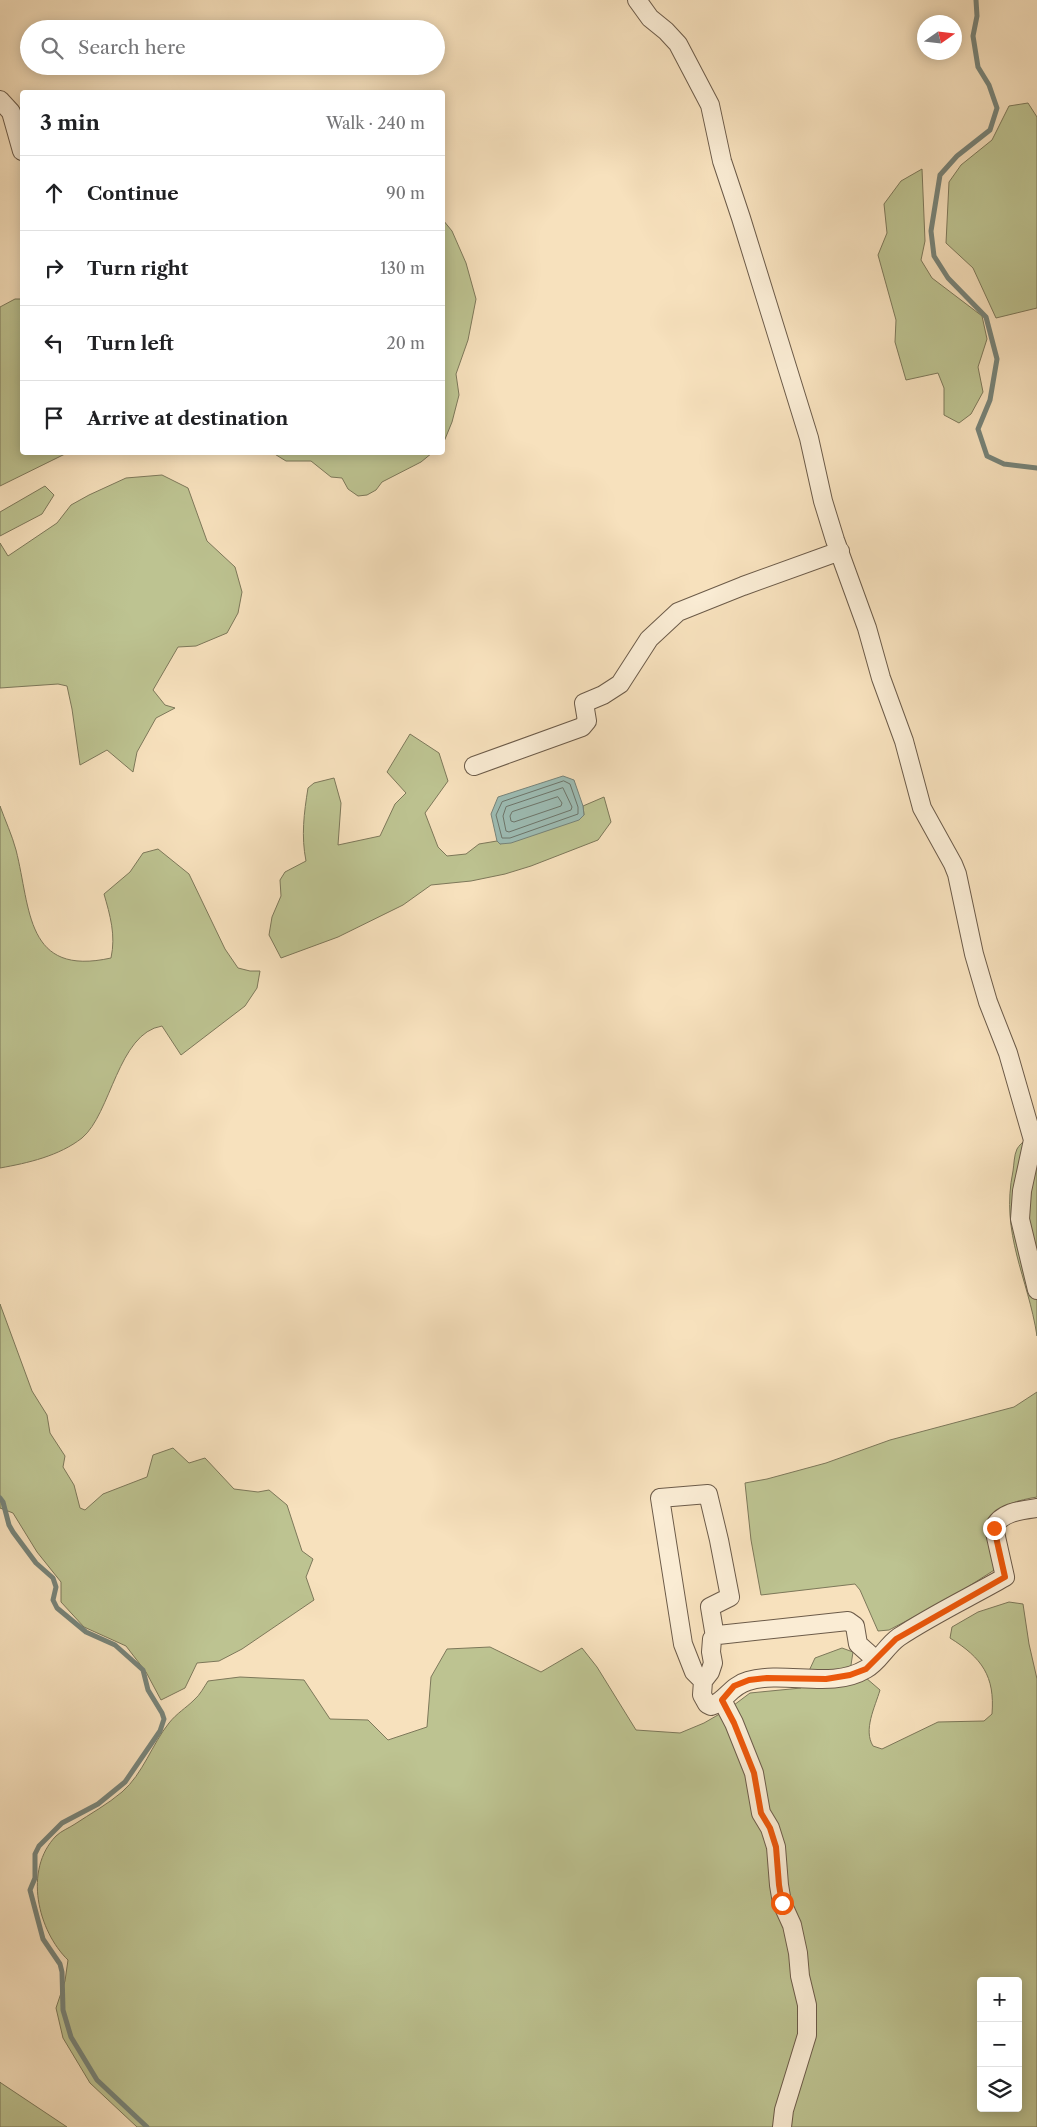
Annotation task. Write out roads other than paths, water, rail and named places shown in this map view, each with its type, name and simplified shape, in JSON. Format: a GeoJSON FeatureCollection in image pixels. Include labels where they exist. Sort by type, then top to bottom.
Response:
{"type":"FeatureCollection","features":[{"type":"Feature","properties":{"kind":"street"},"geometry":{"type":"LineString","coordinates":[[637,0],[650,18],[678,44],[710,105],[722,162],[809,438],[822,500],[904,741],[922,808],[955,869],[974,954],[1025,1107],[1033,1140],[1022,1191],[1020,1219],[1037,1290]]}},
{"type":"Feature","properties":{"kind":"street"},"geometry":{"type":"LineString","coordinates":[[0,100],[11,112],[20,144]]}},
{"type":"Feature","properties":{"kind":"street"},"geometry":{"type":"LineString","coordinates":[[474,766],[582,728],[587,722],[584,703],[620,684],[649,639],[678,612],[840,551]]}},
{"type":"Feature","properties":{"kind":"street"},"geometry":{"type":"LineString","coordinates":[[703,1681],[694,1672],[683,1644],[660,1498],[708,1494],[730,1597],[710,1607],[715,1637]]}},
{"type":"Feature","properties":{"kind":"street"},"geometry":{"type":"LineString","coordinates":[[876,1660],[858,1644],[854,1626],[848,1621],[718,1635],[712,1639],[711,1652],[713,1663],[710,1672],[703,1681],[702,1695],[707,1704],[711,1706],[722,1700],[734,1686],[749,1680],[767,1678],[826,1679],[850,1675],[866,1669],[876,1660],[896,1639],[1005,1577],[994,1528],[996,1521],[1022,1510],[1037,1508]]}},
{"type":"Feature","properties":{"kind":"street"},"geometry":{"type":"LineString","coordinates":[[722,1700],[734,1723],[754,1773],[761,1813],[770,1828],[776,1847],[782,1903],[792,1925],[798,1953],[800,1976],[808,2005],[807,2035],[784,2110],[782,2127]]}},
{"type":"Feature","properties":{"kind":"water"},"geometry":{"type":"Polygon","coordinates":[[[563,776],[574,780],[583,806],[584,815],[579,820],[511,843],[500,844],[497,841],[491,814],[498,797],[563,776]]]}},
{"type":"Feature","properties":{"kind":"waterway"},"geometry":{"type":"LineString","coordinates":[[976,0],[977,16],[973,36],[978,67],[989,85],[997,108],[990,130],[957,156],[940,175],[931,231],[934,256],[948,278],[986,317],[997,359],[990,400],[978,429],[987,456],[1004,464],[1037,468]]}},
{"type":"Feature","properties":{"kind":"waterway"},"geometry":{"type":"LineString","coordinates":[[0,1498],[13,1532],[36,1563],[53,1578],[56,1587],[53,1600],[57,1608],[86,1632],[115,1645],[143,1670],[148,1690],[164,1719],[160,1731],[125,1782],[98,1804],[62,1823],[39,1846],[35,1854],[35,1878],[30,1890],[43,1939],[60,1964],[63,2010],[71,2037],[97,2080],[147,2127]]}}]}
